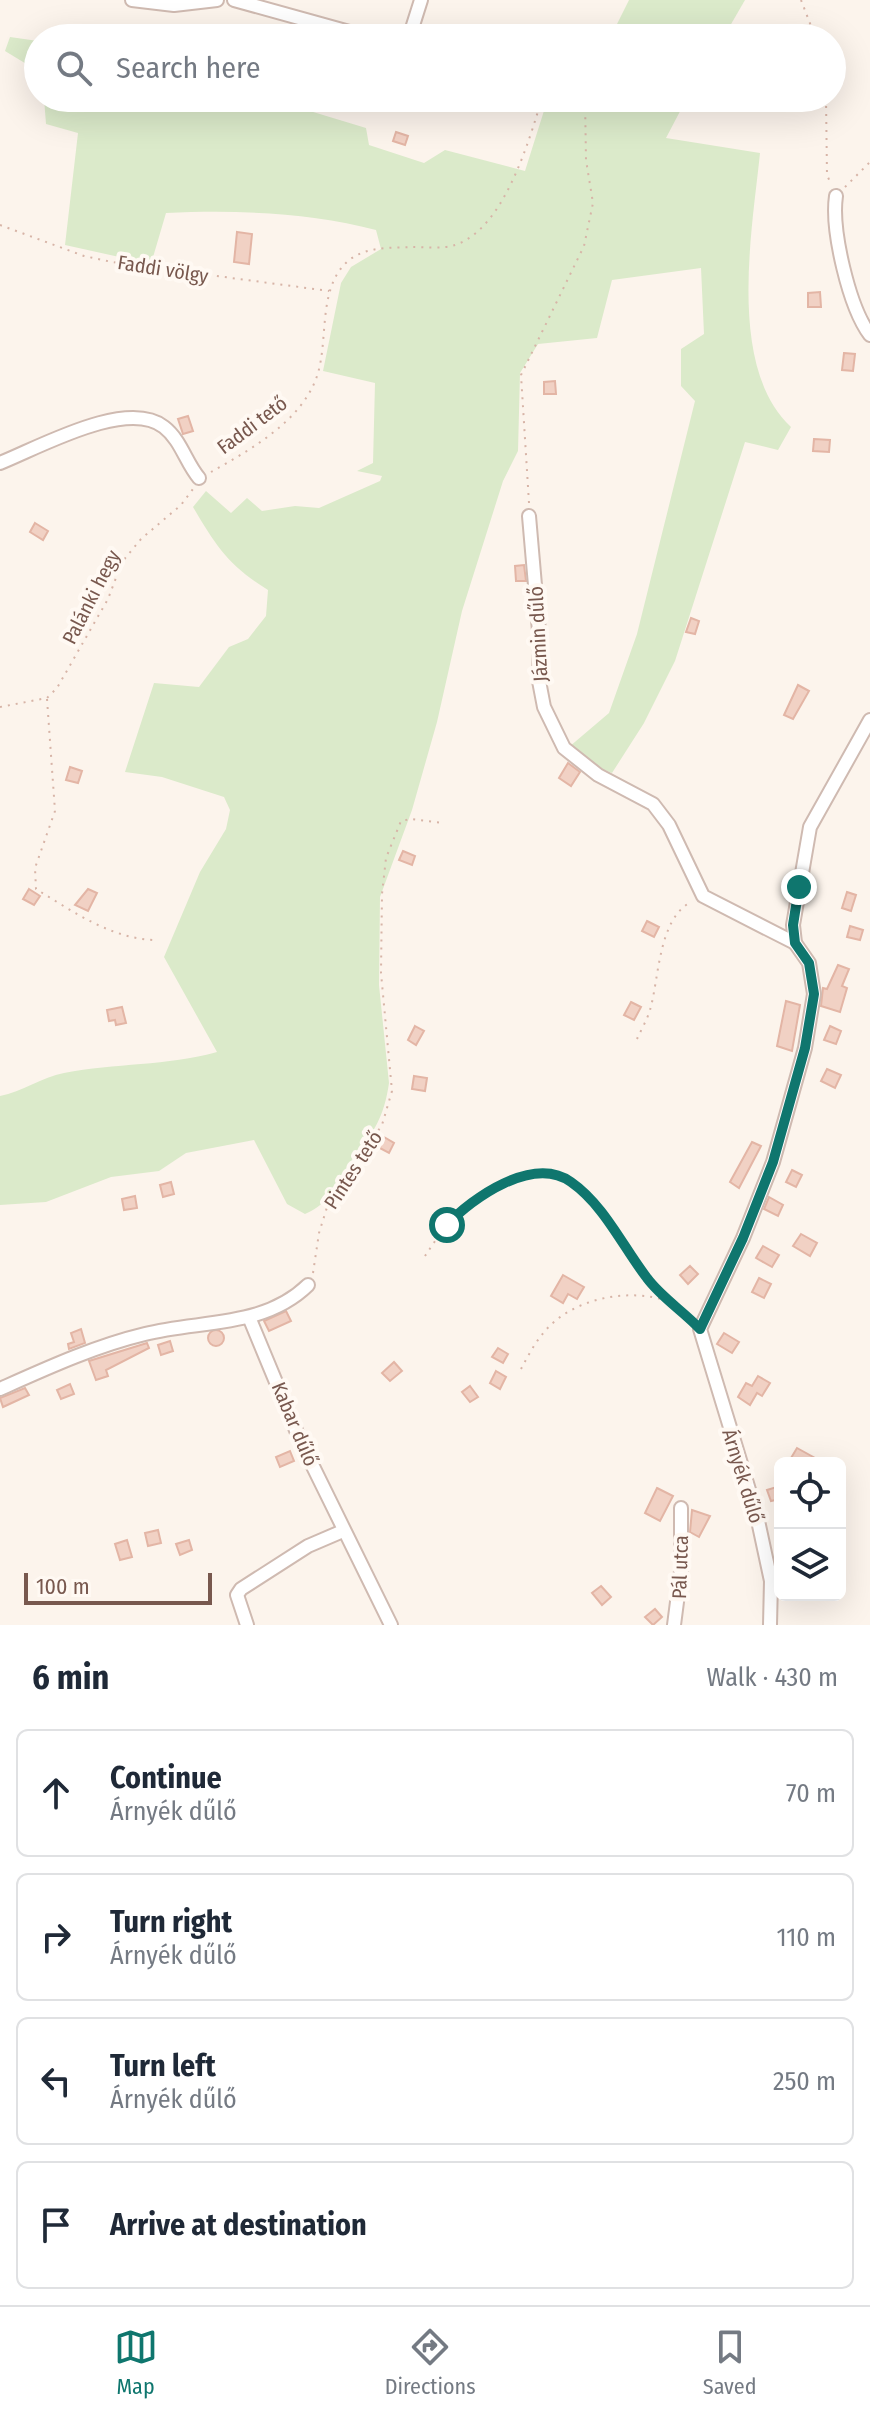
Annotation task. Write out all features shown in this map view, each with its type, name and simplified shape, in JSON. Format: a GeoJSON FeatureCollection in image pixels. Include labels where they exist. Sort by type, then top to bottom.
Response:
{"type":"FeatureCollection","features":[{"type":"Feature","properties":{"kind":"street"},"geometry":{"type":"LineString","coordinates":[[132,0],[174,5],[217,0]]}},
{"type":"Feature","properties":{"kind":"street"},"geometry":{"type":"LineString","coordinates":[[234,0],[321,24]]}},
{"type":"Feature","properties":{"kind":"street"},"geometry":{"type":"LineString","coordinates":[[413,24],[421,0]]}},
{"type":"Feature","properties":{"kind":"street"},"geometry":{"type":"LineString","coordinates":[[836,196],[833,214],[855,309],[870,335]]}},
{"type":"Feature","properties":{"kind":"street"},"geometry":{"type":"LineString","coordinates":[[0,463],[110,418],[136,418],[166,428],[199,478]]}},
{"type":"Feature","properties":{"kind":"street","name":"Jázmin dűlő"},"geometry":{"type":"LineString","coordinates":[[529,516],[540,643],[539,681],[553,729],[577,761],[653,804],[669,825],[703,896]]}},
{"type":"Feature","properties":{"kind":"street"},"geometry":{"type":"LineString","coordinates":[[795,943],[793,925],[810,827],[870,720]]}},
{"type":"Feature","properties":{"kind":"street"},"geometry":{"type":"LineString","coordinates":[[700,1329],[743,1238],[773,1162],[805,1048],[814,994],[809,963],[795,943],[703,896]]}},
{"type":"Feature","properties":{"kind":"street"},"geometry":{"type":"LineString","coordinates":[[0,1389],[143,1334],[249,1317],[296,1297],[308,1285]]}},
{"type":"Feature","properties":{"kind":"street","name":"Kabar dűlő"},"geometry":{"type":"LineString","coordinates":[[249,1317],[343,1531],[391,1625]]}},
{"type":"Feature","properties":{"kind":"street","name":"Árnyék dűlő"},"geometry":{"type":"LineString","coordinates":[[700,1329],[757,1516],[771,1581],[770,1625]]}},
{"type":"Feature","properties":{"kind":"street","name":"Pál utca"},"geometry":{"type":"LineString","coordinates":[[674,1625],[681,1582],[681,1508]]}},
{"type":"Feature","properties":{"kind":"street"},"geometry":{"type":"LineString","coordinates":[[247,1625],[237,1595],[241,1589],[308,1546],[343,1531]]}},
{"type":"Feature","properties":{"kind":"path"},"geometry":{"type":"LineString","coordinates":[[801,0],[810,24]]}},
{"type":"Feature","properties":{"kind":"path"},"geometry":{"type":"LineString","coordinates":[[330,291],[348,261],[361,254],[375,249],[454,245],[472,235],[518,174],[538,112]]}},
{"type":"Feature","properties":{"kind":"path"},"geometry":{"type":"LineString","coordinates":[[529,516],[521,375],[584,246],[593,203],[586,160],[585,112]]}},
{"type":"Feature","properties":{"kind":"path"},"geometry":{"type":"LineString","coordinates":[[826,112],[827,175],[836,196],[870,162]]}},
{"type":"Feature","properties":{"kind":"path","name":"Faddi völgy"},"geometry":{"type":"LineString","coordinates":[[0,225],[84,256],[112,262],[330,291]]}},
{"type":"Feature","properties":{"kind":"path","name":"Faddi tető"},"geometry":{"type":"LineString","coordinates":[[199,478],[280,426],[304,402],[319,368],[330,291]]}},
{"type":"Feature","properties":{"kind":"path","name":"Palánki hegy"},"geometry":{"type":"LineString","coordinates":[[47,698],[57,688],[81,649],[130,550],[181,505],[199,478]]}},
{"type":"Feature","properties":{"kind":"path"},"geometry":{"type":"LineString","coordinates":[[0,707],[47,698],[56,785],[55,811],[35,868],[36,889],[76,914],[130,939],[153,940]]}},
{"type":"Feature","properties":{"kind":"path","name":"Pintes tető"},"geometry":{"type":"LineString","coordinates":[[308,1285],[316,1267],[319,1233],[328,1204],[382,1125],[392,1091],[381,973],[386,858],[401,821],[444,823]]}},
{"type":"Feature","properties":{"kind":"path"},"geometry":{"type":"LineString","coordinates":[[637,1039],[650,1009],[660,954],[670,931],[686,904],[703,896]]}},
{"type":"Feature","properties":{"kind":"path"},"geometry":{"type":"LineString","coordinates":[[425,1256],[468,1203],[491,1190],[517,1177],[543,1175],[569,1180],[616,1232],[648,1280],[700,1329]]}},
{"type":"Feature","properties":{"kind":"path"},"geometry":{"type":"LineString","coordinates":[[521,1369],[542,1334],[572,1309],[602,1298],[634,1296],[672,1303]]}},
{"type":"Feature","properties":{"kind":"green space"},"geometry":{"type":"Polygon","coordinates":[[[629,0],[745,0],[731,24],[617,24],[629,0]]]}},
{"type":"Feature","properties":{"kind":"green space"},"geometry":{"type":"Polygon","coordinates":[[[10,37],[24,39],[24,63],[5,51],[10,37]]]}},
{"type":"Feature","properties":{"kind":"green space"},"geometry":{"type":"Polygon","coordinates":[[[45,112],[313,112],[366,128],[369,145],[424,163],[445,150],[525,171],[544,112],[680,112],[666,138],[760,153],[749,259],[751,335],[758,370],[771,401],[791,427],[778,450],[745,442],[675,661],[644,723],[612,773],[590,764],[569,747],[609,713],[637,634],[695,401],[681,386],[681,349],[704,334],[701,268],[612,280],[597,338],[538,344],[520,373],[518,451],[503,481],[462,611],[437,722],[412,810],[380,897],[379,985],[389,1083],[384,1106],[373,1131],[334,1190],[322,1204],[305,1214],[287,1204],[254,1140],[186,1153],[159,1171],[111,1177],[46,1202],[0,1205],[0,1096],[64,1073],[179,1060],[217,1052],[164,957],[200,872],[226,829],[230,810],[224,797],[162,777],[125,772],[154,683],[199,687],[229,647],[248,639],[266,616],[268,590],[224,554],[193,507],[206,491],[231,513],[247,498],[262,511],[295,506],[319,508],[380,481],[382,476],[357,471],[373,463],[375,383],[323,371],[341,283],[351,267],[381,249],[376,230],[351,224],[272,214],[219,212],[166,213],[151,264],[65,245],[78,133],[46,124],[45,112]]]}},
{"type":"Feature","properties":{"kind":"building"},"geometry":{"type":"Polygon","coordinates":[[[396,132],[408,136],[405,145],[393,141],[396,132]]]}},
{"type":"Feature","properties":{"kind":"building"},"geometry":{"type":"Polygon","coordinates":[[[237,232],[252,234],[249,264],[234,262],[237,232]]]}},
{"type":"Feature","properties":{"kind":"building"},"geometry":{"type":"Polygon","coordinates":[[[820,292],[821,307],[808,307],[808,293],[820,292]]]}},
{"type":"Feature","properties":{"kind":"building"},"geometry":{"type":"Polygon","coordinates":[[[844,353],[855,354],[853,371],[842,370],[844,353]]]}},
{"type":"Feature","properties":{"kind":"building"},"geometry":{"type":"Polygon","coordinates":[[[555,381],[556,394],[544,394],[544,382],[555,381]]]}},
{"type":"Feature","properties":{"kind":"building"},"geometry":{"type":"Polygon","coordinates":[[[188,416],[193,431],[183,434],[178,419],[188,416]]]}},
{"type":"Feature","properties":{"kind":"building"},"geometry":{"type":"Polygon","coordinates":[[[814,439],[830,440],[829,452],[813,451],[814,439]]]}},
{"type":"Feature","properties":{"kind":"building"},"geometry":{"type":"Polygon","coordinates":[[[35,523],[48,531],[43,540],[30,532],[35,523]]]}},
{"type":"Feature","properties":{"kind":"building"},"geometry":{"type":"Polygon","coordinates":[[[524,565],[526,581],[516,581],[515,566],[524,565]]]}},
{"type":"Feature","properties":{"kind":"building"},"geometry":{"type":"Polygon","coordinates":[[[691,618],[699,621],[695,634],[686,632],[691,618]]]}},
{"type":"Feature","properties":{"kind":"building"},"geometry":{"type":"Polygon","coordinates":[[[798,685],[809,691],[793,719],[784,715],[798,685]]]}},
{"type":"Feature","properties":{"kind":"building"},"geometry":{"type":"Polygon","coordinates":[[[568,763],[580,772],[571,786],[559,778],[568,763]]]}},
{"type":"Feature","properties":{"kind":"building"},"geometry":{"type":"Polygon","coordinates":[[[70,767],[82,771],[78,783],[66,780],[70,767]]]}},
{"type":"Feature","properties":{"kind":"building"},"geometry":{"type":"Polygon","coordinates":[[[403,851],[415,856],[412,865],[399,860],[403,851]]]}},
{"type":"Feature","properties":{"kind":"building"},"geometry":{"type":"Polygon","coordinates":[[[29,889],[40,896],[34,905],[23,899],[29,889]]]}},
{"type":"Feature","properties":{"kind":"building"},"geometry":{"type":"Polygon","coordinates":[[[88,889],[97,893],[88,911],[75,905],[88,889]]]}},
{"type":"Feature","properties":{"kind":"building"},"geometry":{"type":"Polygon","coordinates":[[[847,892],[856,895],[851,911],[842,908],[847,892]]]}},
{"type":"Feature","properties":{"kind":"building"},"geometry":{"type":"Polygon","coordinates":[[[647,921],[659,927],[654,937],[642,931],[647,921]]]}},
{"type":"Feature","properties":{"kind":"building"},"geometry":{"type":"Polygon","coordinates":[[[850,926],[863,930],[860,940],[847,937],[850,926]]]}},
{"type":"Feature","properties":{"kind":"building"},"geometry":{"type":"Polygon","coordinates":[[[838,965],[849,969],[842,986],[847,988],[840,1012],[821,1006],[823,988],[827,989],[838,965]]]}},
{"type":"Feature","properties":{"kind":"building"},"geometry":{"type":"Polygon","coordinates":[[[786,1001],[800,1005],[792,1051],[777,1046],[786,1001]]]}},
{"type":"Feature","properties":{"kind":"building"},"geometry":{"type":"Polygon","coordinates":[[[631,1002],[641,1007],[634,1020],[624,1015],[631,1002]]]}},
{"type":"Feature","properties":{"kind":"building"},"geometry":{"type":"Polygon","coordinates":[[[122,1007],[126,1023],[116,1025],[115,1020],[109,1021],[107,1010],[122,1007]]]}},
{"type":"Feature","properties":{"kind":"building"},"geometry":{"type":"Polygon","coordinates":[[[415,1026],[424,1031],[416,1045],[408,1040],[415,1026]]]}},
{"type":"Feature","properties":{"kind":"building"},"geometry":{"type":"Polygon","coordinates":[[[830,1026],[841,1031],[836,1044],[824,1040],[830,1026]]]}},
{"type":"Feature","properties":{"kind":"building"},"geometry":{"type":"Polygon","coordinates":[[[827,1069],[841,1075],[835,1088],[821,1081],[827,1069]]]}},
{"type":"Feature","properties":{"kind":"building"},"geometry":{"type":"Polygon","coordinates":[[[414,1076],[427,1078],[425,1091],[412,1089],[414,1076]]]}},
{"type":"Feature","properties":{"kind":"building"},"geometry":{"type":"Polygon","coordinates":[[[384,1137],[394,1143],[389,1153],[378,1147],[384,1137]]]}},
{"type":"Feature","properties":{"kind":"building"},"geometry":{"type":"Polygon","coordinates":[[[752,1142],[761,1146],[739,1188],[730,1182],[752,1142]]]}},
{"type":"Feature","properties":{"kind":"building"},"geometry":{"type":"Polygon","coordinates":[[[792,1170],[802,1175],[796,1187],[786,1182],[792,1170]]]}},
{"type":"Feature","properties":{"kind":"building"},"geometry":{"type":"Polygon","coordinates":[[[171,1182],[174,1194],[163,1197],[160,1185],[171,1182]]]}},
{"type":"Feature","properties":{"kind":"building"},"geometry":{"type":"Polygon","coordinates":[[[135,1196],[137,1208],[124,1210],[122,1199],[135,1196]]]}},
{"type":"Feature","properties":{"kind":"building"},"geometry":{"type":"Polygon","coordinates":[[[769,1197],[783,1205],[778,1216],[764,1209],[769,1197]]]}},
{"type":"Feature","properties":{"kind":"building"},"geometry":{"type":"Polygon","coordinates":[[[801,1234],[817,1243],[810,1256],[793,1246],[801,1234]]]}},
{"type":"Feature","properties":{"kind":"building"},"geometry":{"type":"Polygon","coordinates":[[[763,1246],[779,1255],[772,1267],[756,1258],[763,1246]]]}},
{"type":"Feature","properties":{"kind":"building"},"geometry":{"type":"Polygon","coordinates":[[[690,1266],[698,1274],[688,1284],[680,1275],[690,1266]]]}},
{"type":"Feature","properties":{"kind":"building"},"geometry":{"type":"Polygon","coordinates":[[[563,1275],[584,1287],[577,1299],[568,1294],[563,1303],[551,1296],[563,1275]]]}},
{"type":"Feature","properties":{"kind":"building"},"geometry":{"type":"Polygon","coordinates":[[[759,1278],[771,1284],[764,1298],[752,1292],[759,1278]]]}},
{"type":"Feature","properties":{"kind":"building"},"geometry":{"type":"Polygon","coordinates":[[[286,1311],[291,1321],[269,1331],[264,1321],[286,1311]]]}},
{"type":"Feature","properties":{"kind":"building"},"geometry":{"type":"Polygon","coordinates":[[[81,1329],[85,1343],[69,1349],[68,1344],[74,1342],[71,1333],[81,1329]]]}},
{"type":"Feature","properties":{"kind":"building"},"geometry":{"type":"Polygon","coordinates":[[[216,1330],[222,1332],[222,1344],[216,1346],[210,1344],[208,1338],[210,1332],[216,1330]]]}},
{"type":"Feature","properties":{"kind":"building"},"geometry":{"type":"Polygon","coordinates":[[[724,1333],[739,1342],[732,1353],[717,1344],[724,1333]]]}},
{"type":"Feature","properties":{"kind":"building"},"geometry":{"type":"Polygon","coordinates":[[[170,1341],[173,1351],[161,1355],[158,1345],[170,1341]]]}},
{"type":"Feature","properties":{"kind":"building"},"geometry":{"type":"Polygon","coordinates":[[[147,1343],[149,1348],[106,1370],[108,1376],[96,1380],[89,1361],[147,1343]]]}},
{"type":"Feature","properties":{"kind":"building"},"geometry":{"type":"Polygon","coordinates":[[[498,1348],[508,1354],[503,1363],[492,1357],[498,1348]]]}},
{"type":"Feature","properties":{"kind":"building"},"geometry":{"type":"Polygon","coordinates":[[[394,1362],[402,1371],[390,1381],[382,1373],[394,1362]]]}},
{"type":"Feature","properties":{"kind":"building"},"geometry":{"type":"Polygon","coordinates":[[[496,1371],[506,1377],[500,1389],[490,1383],[496,1371]]]}},
{"type":"Feature","properties":{"kind":"building"},"geometry":{"type":"Polygon","coordinates":[[[758,1376],[770,1383],[762,1396],[757,1393],[750,1405],[738,1397],[746,1383],[752,1386],[758,1376]]]}},
{"type":"Feature","properties":{"kind":"building"},"geometry":{"type":"Polygon","coordinates":[[[70,1384],[74,1394],[61,1399],[57,1390],[70,1384]]]}},
{"type":"Feature","properties":{"kind":"building"},"geometry":{"type":"Polygon","coordinates":[[[470,1386],[478,1397],[470,1402],[462,1392],[470,1386]]]}},
{"type":"Feature","properties":{"kind":"building"},"geometry":{"type":"Polygon","coordinates":[[[25,1388],[29,1395],[3,1407],[0,1398],[25,1388]]]}},
{"type":"Feature","properties":{"kind":"building"},"geometry":{"type":"Polygon","coordinates":[[[797,1448],[813,1457],[792,1457],[797,1448]]]}},
{"type":"Feature","properties":{"kind":"building"},"geometry":{"type":"Polygon","coordinates":[[[290,1451],[294,1461],[280,1467],[276,1457],[290,1451]]]}},
{"type":"Feature","properties":{"kind":"building"},"geometry":{"type":"Polygon","coordinates":[[[657,1488],[673,1496],[660,1521],[645,1513],[657,1488]]]}},
{"type":"Feature","properties":{"kind":"building"},"geometry":{"type":"Polygon","coordinates":[[[774,1488],[774,1500],[771,1501],[767,1490],[774,1488]]]}},
{"type":"Feature","properties":{"kind":"building"},"geometry":{"type":"Polygon","coordinates":[[[692,1510],[710,1516],[699,1537],[690,1532],[692,1510]]]}},
{"type":"Feature","properties":{"kind":"building"},"geometry":{"type":"Polygon","coordinates":[[[158,1530],[161,1543],[148,1546],[145,1533],[158,1530]]]}},
{"type":"Feature","properties":{"kind":"building"},"geometry":{"type":"Polygon","coordinates":[[[127,1540],[132,1557],[120,1560],[115,1544],[127,1540]]]}},
{"type":"Feature","properties":{"kind":"building"},"geometry":{"type":"Polygon","coordinates":[[[189,1540],[192,1550],[180,1555],[176,1544],[189,1540]]]}},
{"type":"Feature","properties":{"kind":"building"},"geometry":{"type":"Polygon","coordinates":[[[601,1586],[611,1597],[602,1605],[592,1593],[601,1586]]]}},
{"type":"Feature","properties":{"kind":"building"},"geometry":{"type":"Polygon","coordinates":[[[655,1609],[662,1617],[653,1625],[645,1617],[655,1609]]]}},
{"type":"Feature","properties":{"kind":"route"},"geometry":{"type":"LineString","coordinates":[[447,1225],[468,1203],[517,1177],[543,1175],[569,1180],[616,1232],[648,1280],[700,1329],[743,1238],[773,1162],[805,1048],[814,994],[809,963],[795,943],[793,925],[799,887]]}}]}
